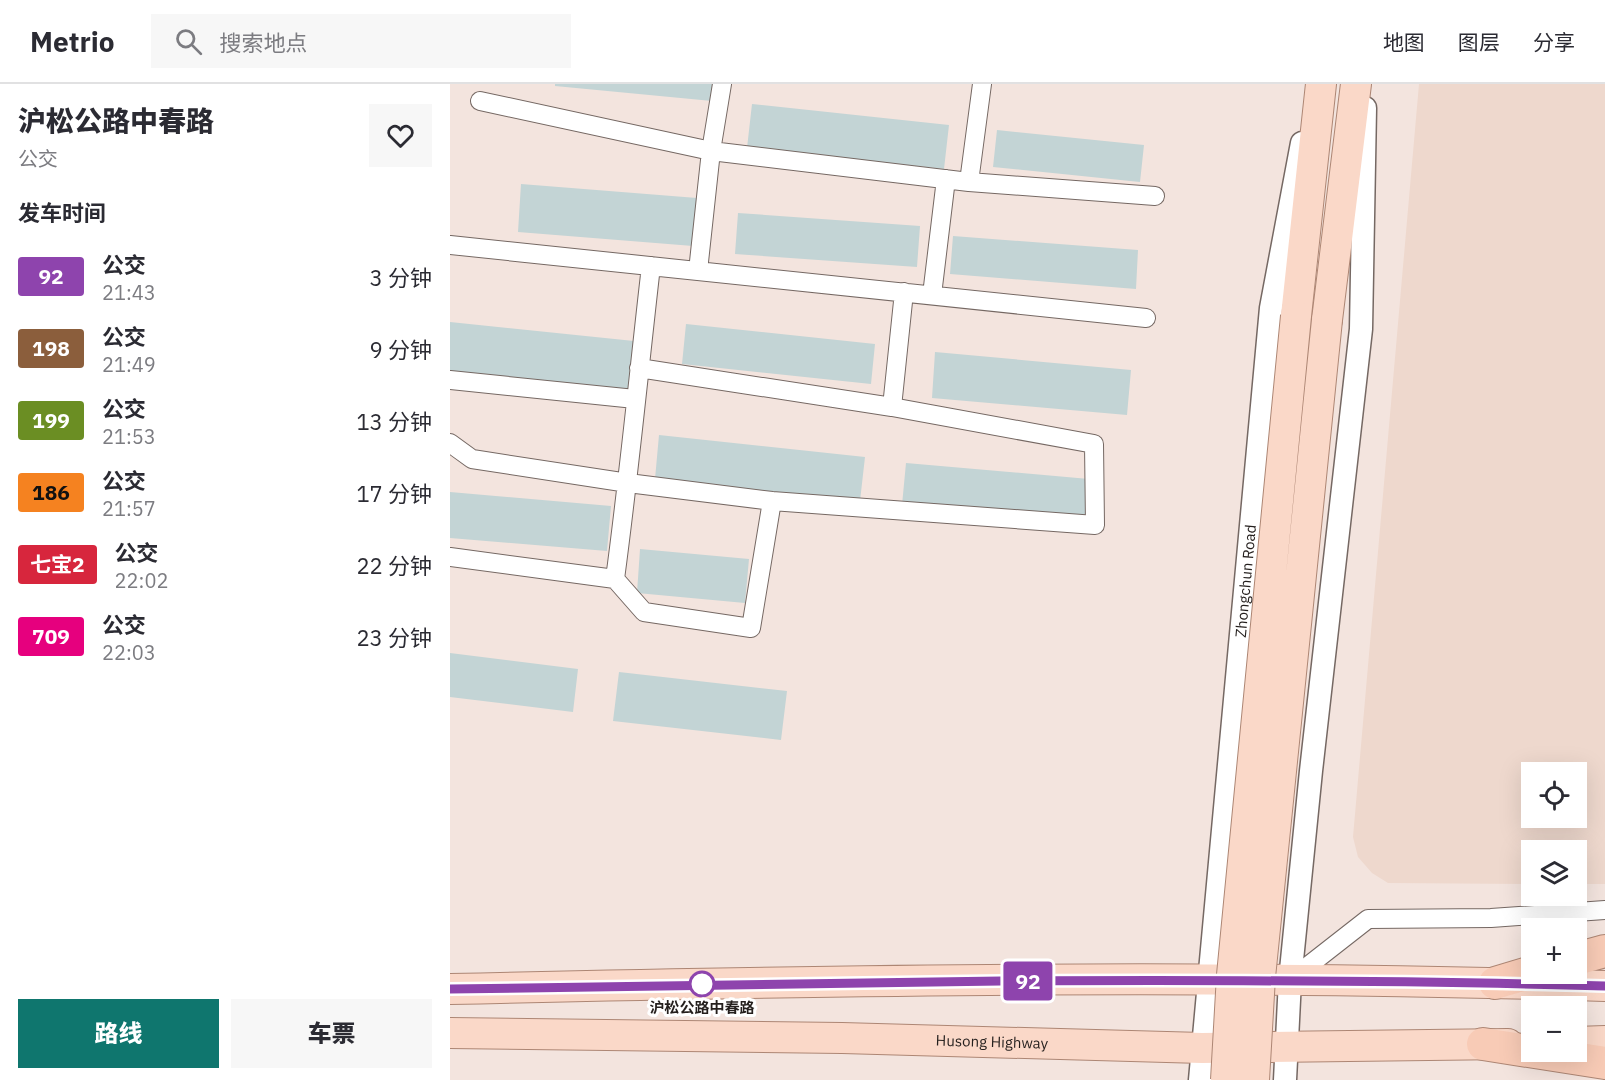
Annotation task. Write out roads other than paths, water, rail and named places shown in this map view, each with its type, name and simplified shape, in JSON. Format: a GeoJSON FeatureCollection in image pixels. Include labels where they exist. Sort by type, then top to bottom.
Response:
{"type":"FeatureCollection","features":[{"type":"Feature","properties":{"kind":"highway"},"geometry":{"type":"LineString","coordinates":[[1587,956],[1605,951]]}},
{"type":"Feature","properties":{"kind":"highway"},"geometry":{"type":"LineString","coordinates":[[1495,983],[1521,975]]}},
{"type":"Feature","properties":{"kind":"highway"},"geometry":{"type":"LineString","coordinates":[[1483,1044],[1605,1063]]}},
{"type":"Feature","properties":{"kind":"main road","name":"Zhongchun Road"},"geometry":{"type":"LineString","coordinates":[[1226,1080],[1232,975],[1296,315],[1321,84]]}},
{"type":"Feature","properties":{"kind":"main road"},"geometry":{"type":"LineString","coordinates":[[1254,1080],[1260,977],[1327,320],[1356,84]]}},
{"type":"Feature","properties":{"kind":"main road"},"geometry":{"type":"LineString","coordinates":[[450,989],[1209,979],[1605,986]]}},
{"type":"Feature","properties":{"kind":"main road","name":"Husong Highway"},"geometry":{"type":"LineString","coordinates":[[450,1033],[842,1038],[1202,1048],[1521,1043]]}},
{"type":"Feature","properties":{"kind":"main road"},"geometry":{"type":"LineString","coordinates":[[1587,1042],[1605,1041]]}},
{"type":"Feature","properties":{"kind":"street"},"geometry":{"type":"LineString","coordinates":[[698,271],[711,151],[722,84]]}},
{"type":"Feature","properties":{"kind":"street"},"geometry":{"type":"LineString","coordinates":[[969,182],[982,84]]}},
{"type":"Feature","properties":{"kind":"street","name":"Zhongchun Road"},"geometry":{"type":"LineString","coordinates":[[1200,1080],[1271,308],[1313,84]]}},
{"type":"Feature","properties":{"kind":"street"},"geometry":{"type":"LineString","coordinates":[[1285,1080],[1290,980],[1312,759],[1361,329],[1365,84]]}},
{"type":"Feature","properties":{"kind":"street"},"geometry":{"type":"LineString","coordinates":[[480,101],[711,151],[969,182],[1155,196]]}},
{"type":"Feature","properties":{"kind":"street"},"geometry":{"type":"LineString","coordinates":[[932,295],[946,179]]}},
{"type":"Feature","properties":{"kind":"street"},"geometry":{"type":"LineString","coordinates":[[450,245],[1146,318]]}},
{"type":"Feature","properties":{"kind":"street"},"geometry":{"type":"LineString","coordinates":[[615,579],[628,483],[635,399],[651,266]]}},
{"type":"Feature","properties":{"kind":"street"},"geometry":{"type":"LineString","coordinates":[[892,407],[904,292]]}},
{"type":"Feature","properties":{"kind":"street"},"geometry":{"type":"LineString","coordinates":[[450,443],[472,459],[628,483],[772,501],[1095,525],[1094,444],[892,407],[639,368]]}},
{"type":"Feature","properties":{"kind":"street"},"geometry":{"type":"LineString","coordinates":[[450,380],[635,399]]}},
{"type":"Feature","properties":{"kind":"street"},"geometry":{"type":"LineString","coordinates":[[450,557],[615,579],[644,612],[751,628],[772,501]]}},
{"type":"Feature","properties":{"kind":"street"},"geometry":{"type":"LineString","coordinates":[[1290,980],[1368,919],[1491,918],[1605,910]]}},
{"type":"Feature","properties":{"kind":"street"},"geometry":{"type":"LineString","coordinates":[[1483,1044],[1605,1077]]}},
{"type":"Feature","properties":{"kind":"place","name":"沪松公路中春路"},"geometry":{"type":"Point","coordinates":[702,984]}}]}
